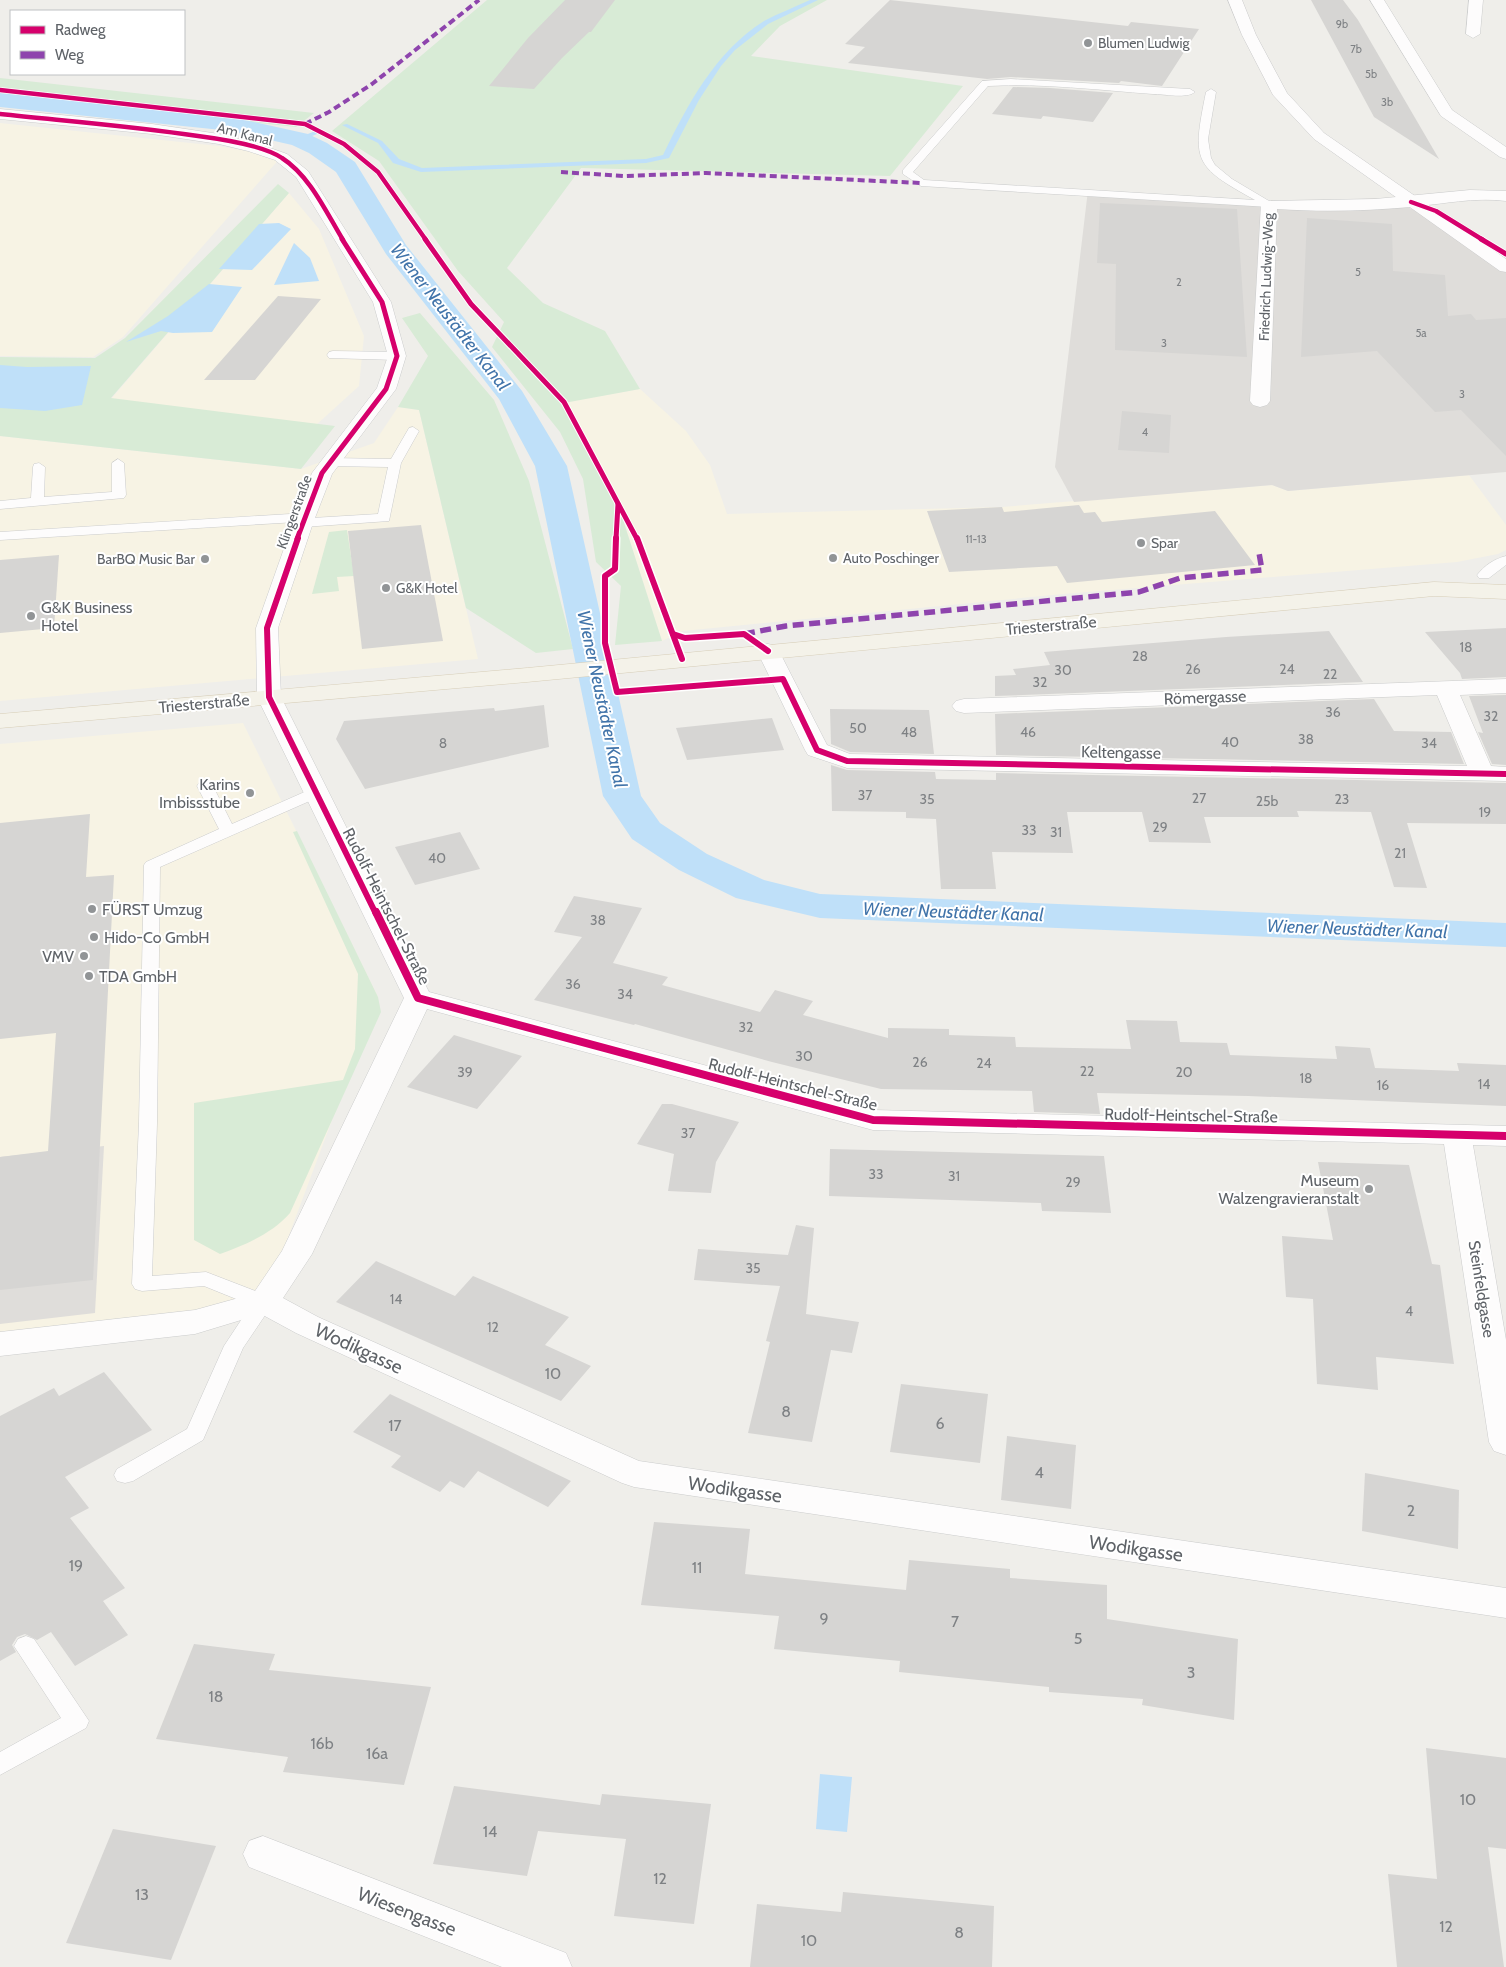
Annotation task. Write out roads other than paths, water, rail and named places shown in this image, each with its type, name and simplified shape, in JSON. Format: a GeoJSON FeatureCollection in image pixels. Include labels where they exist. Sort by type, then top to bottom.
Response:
{"type":"FeatureCollection","features":[{"type":"Feature","properties":{"kind":"main road","name":"Triesterstraße"},"geometry":{"type":"LineString","coordinates":[[1434,589],[1484,575],[1506,573]]}},
{"type":"Feature","properties":{"kind":"main road","name":"Triesterstraße"},"geometry":{"type":"LineString","coordinates":[[0,721],[527,675],[1434,589],[1506,592]]}},
{"type":"Feature","properties":{"kind":"street"},"geometry":{"type":"LineString","coordinates":[[1236,0],[1249,34],[1280,95],[1319,136],[1506,267]]}},
{"type":"Feature","properties":{"kind":"street"},"geometry":{"type":"LineString","coordinates":[[1377,0],[1446,113],[1506,154]]}},
{"type":"Feature","properties":{"kind":"street"},"geometry":{"type":"LineString","coordinates":[[1473,34],[1476,0]]}},
{"type":"Feature","properties":{"kind":"street","name":"Am Kanal"},"geometry":{"type":"LineString","coordinates":[[0,114],[152,129],[254,147],[281,157],[302,174],[382,302],[397,356]]}},
{"type":"Feature","properties":{"kind":"street"},"geometry":{"type":"LineString","coordinates":[[1481,138],[1506,135]]}},
{"type":"Feature","properties":{"kind":"street","name":"Friedrich Ludwig-Weg"},"geometry":{"type":"LineString","coordinates":[[1260,401],[1269,204],[1312,207],[1411,202],[1487,193],[1506,196]]}},
{"type":"Feature","properties":{"kind":"street","name":"Klingerstraße"},"geometry":{"type":"LineString","coordinates":[[269,697],[267,628],[304,520],[322,473],[386,389],[397,356]]}},
{"type":"Feature","properties":{"kind":"street","name":"Keltengasse"},"geometry":{"type":"LineString","coordinates":[[768,651],[817,750],[847,761],[1494,773]]}},
{"type":"Feature","properties":{"kind":"street","name":"Römergasse"},"geometry":{"type":"LineString","coordinates":[[964,706],[1506,686]]}},
{"type":"Feature","properties":{"kind":"street"},"geometry":{"type":"LineString","coordinates":[[1446,688],[1494,773]]}},
{"type":"Feature","properties":{"kind":"street","name":"Rudolf-Heintschel-Straße"},"geometry":{"type":"LineString","coordinates":[[269,697],[418,998],[873,1120],[1506,1136]]}},
{"type":"Feature","properties":{"kind":"street","name":"Rudolf-Heintschel-Straße"},"geometry":{"type":"LineString","coordinates":[[264,1302],[296,1254],[418,998]]}},
{"type":"Feature","properties":{"kind":"street","name":"Steinfeldgasse"},"geometry":{"type":"LineString","coordinates":[[1457,1135],[1506,1442]]}},
{"type":"Feature","properties":{"kind":"street"},"geometry":{"type":"LineString","coordinates":[[0,1344],[195,1322],[264,1302]]}},
{"type":"Feature","properties":{"kind":"street","name":"Wodikgasse"},"geometry":{"type":"LineString","coordinates":[[264,1302],[307,1325],[634,1474],[1506,1603]]}},
{"type":"Feature","properties":{"kind":"street","name":"Wiesengasse"},"geometry":{"type":"LineString","coordinates":[[263,1854],[551,1967]]}},
{"type":"Feature","properties":{"kind":"lane"},"geometry":{"type":"LineString","coordinates":[[1190,92],[1148,92],[1021,80],[985,83],[907,172],[921,183],[1269,204]]}},
{"type":"Feature","properties":{"kind":"lane"},"geometry":{"type":"LineString","coordinates":[[1211,92],[1204,134],[1205,152],[1210,166],[1226,179],[1269,204]]}},
{"type":"Feature","properties":{"kind":"lane"},"geometry":{"type":"LineString","coordinates":[[332,355],[397,356]]}},
{"type":"Feature","properties":{"kind":"lane"},"geometry":{"type":"LineString","coordinates":[[304,520],[384,518],[394,463],[413,431]]}},
{"type":"Feature","properties":{"kind":"lane"},"geometry":{"type":"LineString","coordinates":[[330,462],[394,463]]}},
{"type":"Feature","properties":{"kind":"lane"},"geometry":{"type":"LineString","coordinates":[[0,505],[119,495],[118,463]]}},
{"type":"Feature","properties":{"kind":"lane"},"geometry":{"type":"LineString","coordinates":[[37,502],[39,467]]}},
{"type":"Feature","properties":{"kind":"lane","name":"Klingerstraße"},"geometry":{"type":"LineString","coordinates":[[0,536],[304,520]]}},
{"type":"Feature","properties":{"kind":"lane"},"geometry":{"type":"LineString","coordinates":[[1484,575],[1497,563],[1506,560]]}},
{"type":"Feature","properties":{"kind":"lane"},"geometry":{"type":"LineString","coordinates":[[205,786],[228,831]]}},
{"type":"Feature","properties":{"kind":"lane"},"geometry":{"type":"LineString","coordinates":[[125,1474],[195,1434],[234,1346],[264,1302],[206,1279],[142,1284],[148,1123],[152,866],[315,793]]}},
{"type":"Feature","properties":{"kind":"lane"},"geometry":{"type":"LineString","coordinates":[[0,1764],[77,1720],[26,1646]]}},
{"type":"Feature","properties":{"kind":"water"},"geometry":{"type":"Polygon","coordinates":[[[279,223],[291,229],[252,270],[219,269],[259,224],[279,223]]]}},
{"type":"Feature","properties":{"kind":"water"},"geometry":{"type":"Polygon","coordinates":[[[294,243],[310,258],[319,281],[274,285],[294,243]]]}},
{"type":"Feature","properties":{"kind":"water"},"geometry":{"type":"Polygon","coordinates":[[[209,284],[242,287],[212,332],[173,333],[161,331],[126,342],[168,316],[209,284]]]}},
{"type":"Feature","properties":{"kind":"water"},"geometry":{"type":"Polygon","coordinates":[[[0,365],[27,367],[91,366],[82,405],[45,411],[0,408],[0,365]]]}},
{"type":"Feature","properties":{"kind":"water"},"geometry":{"type":"Polygon","coordinates":[[[820,1774],[852,1777],[847,1832],[816,1829],[820,1774]]]}},
{"type":"Feature","properties":{"kind":"waterway"},"geometry":{"type":"LineString","coordinates":[[345,125],[380,142],[396,161],[421,170],[646,161],[666,156],[695,100],[719,65],[733,49],[766,23],[815,0]]}},
{"type":"Feature","properties":{"kind":"waterway","name":"Wiener Neustädter Kanal"},"geometry":{"type":"LineString","coordinates":[[0,100],[231,124],[300,139],[318,148],[346,167],[395,248],[512,397],[551,466],[622,796],[646,831],[693,862],[750,889],[820,906],[1506,935]]}},
{"type":"Feature","properties":{"kind":"waterway"},"geometry":{"type":"LineString","coordinates":[[300,139],[315,133]]}},
{"type":"Feature","properties":{"kind":"place","name":"Blumen Ludwig"},"geometry":{"type":"Point","coordinates":[1088,43]}},
{"type":"Feature","properties":{"kind":"place","name":"Spar"},"geometry":{"type":"Point","coordinates":[1141,543]}},
{"type":"Feature","properties":{"kind":"place","name":"Auto Poschinger"},"geometry":{"type":"Point","coordinates":[833,558]}},
{"type":"Feature","properties":{"kind":"place","name":"BarBQ Music Bar"},"geometry":{"type":"Point","coordinates":[205,559]}},
{"type":"Feature","properties":{"kind":"place","name":"G&K Hotel"},"geometry":{"type":"Point","coordinates":[386,588]}},
{"type":"Feature","properties":{"kind":"place","name":"G&K Business Hotel"},"geometry":{"type":"Point","coordinates":[31,616]}},
{"type":"Feature","properties":{"kind":"place","name":"Karins Imbissstube"},"geometry":{"type":"Point","coordinates":[250,793]}},
{"type":"Feature","properties":{"kind":"place","name":"FÜRST Umzug"},"geometry":{"type":"Point","coordinates":[92,909]}},
{"type":"Feature","properties":{"kind":"place","name":"Hido-Co GmbH"},"geometry":{"type":"Point","coordinates":[94,937]}},
{"type":"Feature","properties":{"kind":"place","name":"VMV"},"geometry":{"type":"Point","coordinates":[84,956]}},
{"type":"Feature","properties":{"kind":"place","name":"TDA GmbH"},"geometry":{"type":"Point","coordinates":[89,976]}},
{"type":"Feature","properties":{"kind":"place","name":"Museum Walzengravieranstalt"},"geometry":{"type":"Point","coordinates":[1369,1189]}}]}
